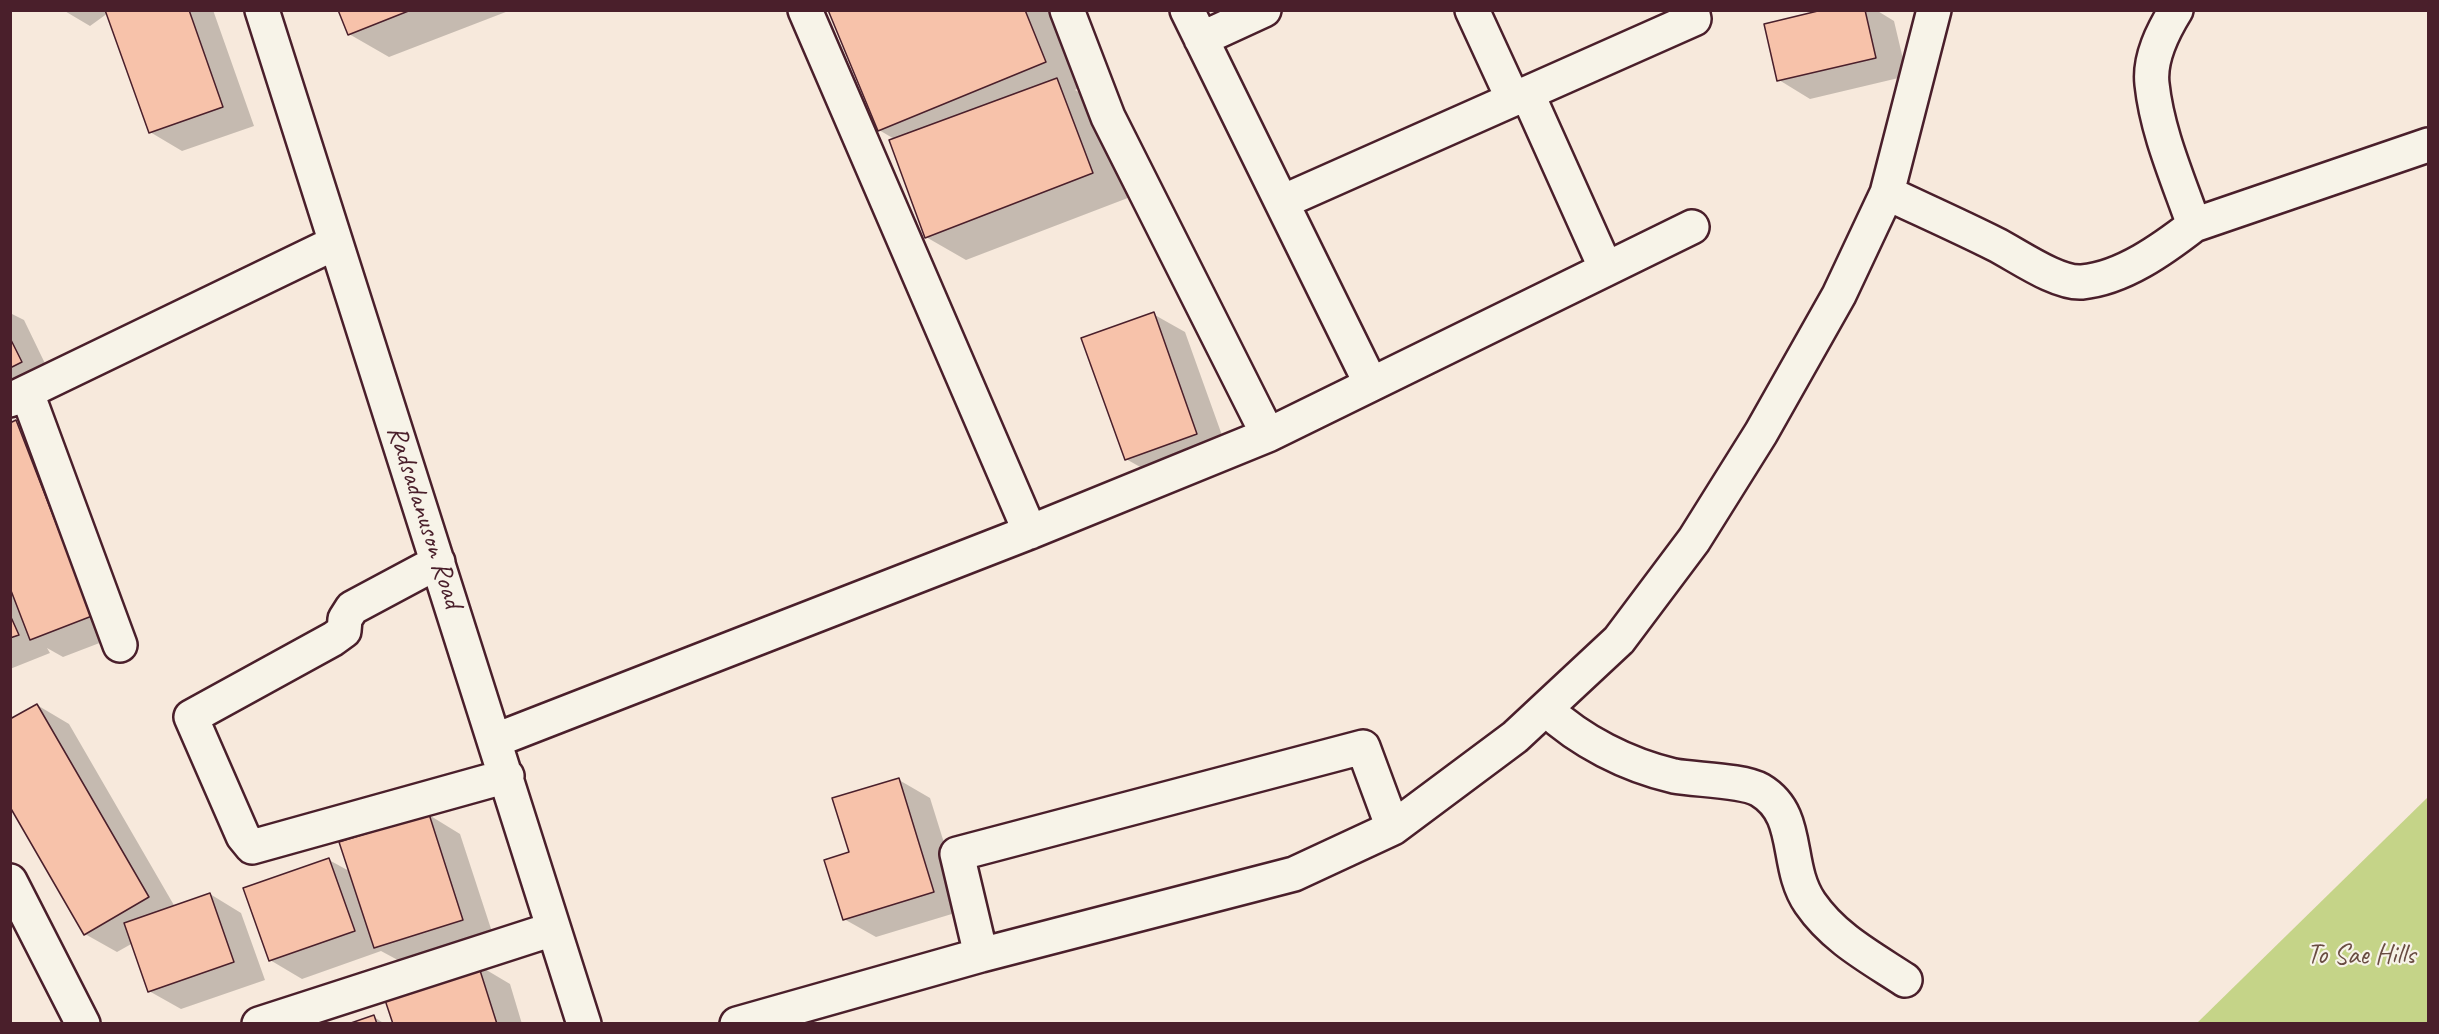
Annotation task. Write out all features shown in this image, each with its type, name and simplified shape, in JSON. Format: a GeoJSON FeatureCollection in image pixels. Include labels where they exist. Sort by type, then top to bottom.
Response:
{"type":"FeatureCollection","features":[{"type":"Feature","properties":{"kind":"street","name":"Radsadanuson Road"},"geometry":{"type":"LineString","coordinates":[[262,10],[496,740],[584,1023]]}},
{"type":"Feature","properties":{"kind":"street"},"geometry":{"type":"LineString","coordinates":[[805,10],[1030,532]]}},
{"type":"Feature","properties":{"kind":"street"},"geometry":{"type":"LineString","coordinates":[[1067,10],[1108,117],[1268,435]]}},
{"type":"Feature","properties":{"kind":"street"},"geometry":{"type":"LineString","coordinates":[[1264,10],[1194,25],[1371,384]]}},
{"type":"Feature","properties":{"kind":"street"},"geometry":{"type":"LineString","coordinates":[[1472,10],[1520,96],[1606,269]]}},
{"type":"Feature","properties":{"kind":"street"},"geometry":{"type":"LineString","coordinates":[[1282,202],[1694,19],[1692,10]]}},
{"type":"Feature","properties":{"kind":"street"},"geometry":{"type":"LineString","coordinates":[[737,1023],[981,955],[1294,874],[1393,828],[1515,737],[1619,640],[1694,540],[1761,433],[1839,295],[1887,193],[1934,10]]}},
{"type":"Feature","properties":{"kind":"street"},"geometry":{"type":"LineString","coordinates":[[2176,10],[2160,37],[2152,82],[2168,149],[2194,225]]}},
{"type":"Feature","properties":{"kind":"street"},"geometry":{"type":"LineString","coordinates":[[1887,193],[1998,245],[2048,273],[2079,282],[2106,277],[2164,248],[2194,225],[2428,145]]}},
{"type":"Feature","properties":{"kind":"street"},"geometry":{"type":"LineString","coordinates":[[496,740],[1030,532],[1268,435],[1692,227]]}},
{"type":"Feature","properties":{"kind":"street"},"geometry":{"type":"LineString","coordinates":[[120,645],[19,396],[335,243]]}},
{"type":"Feature","properties":{"kind":"street"},"geometry":{"type":"LineString","coordinates":[[438,562],[352,608],[345,619],[344,631],[333,639],[191,717],[243,836],[252,847],[507,776]]}},
{"type":"Feature","properties":{"kind":"street"},"geometry":{"type":"LineString","coordinates":[[1546,709],[1569,730],[1621,758],[1673,776],[1758,788],[1777,804],[1789,829],[1793,864],[1809,902],[1838,937],[1905,980]]}},
{"type":"Feature","properties":{"kind":"street"},"geometry":{"type":"LineString","coordinates":[[981,955],[957,854],[1363,747],[1393,828]]}},
{"type":"Feature","properties":{"kind":"street"},"geometry":{"type":"LineString","coordinates":[[12,888],[79,1021]]}},
{"type":"Feature","properties":{"kind":"street"},"geometry":{"type":"LineString","coordinates":[[259,1023],[553,929]]}},
{"type":"Feature","properties":{"kind":"green space","name":"To Sae Hills"},"geometry":{"type":"Polygon","coordinates":[[[2428,797],[2428,1023],[2197,1023],[2428,797]]]}},
{"type":"Feature","properties":{"kind":"building"},"geometry":{"type":"Polygon","coordinates":[[[105,10],[189,10],[223,107],[149,133],[105,10]]]}},
{"type":"Feature","properties":{"kind":"building"},"geometry":{"type":"Polygon","coordinates":[[[338,10],[411,10],[348,35],[338,10]]]}},
{"type":"Feature","properties":{"kind":"building"},"geometry":{"type":"Polygon","coordinates":[[[828,10],[1025,10],[1046,62],[878,131],[828,10]]]}},
{"type":"Feature","properties":{"kind":"building"},"geometry":{"type":"Polygon","coordinates":[[[1822,10],[1865,10],[1876,58],[1777,81],[1764,24],[1822,10]]]}},
{"type":"Feature","properties":{"kind":"building"},"geometry":{"type":"Polygon","coordinates":[[[1057,78],[1093,173],[925,238],[889,140],[1057,78]]]}},
{"type":"Feature","properties":{"kind":"building"},"geometry":{"type":"Polygon","coordinates":[[[1154,312],[1197,434],[1125,460],[1081,338],[1154,312]]]}},
{"type":"Feature","properties":{"kind":"building"},"geometry":{"type":"Polygon","coordinates":[[[10,338],[22,362],[10,368],[10,338]]]}},
{"type":"Feature","properties":{"kind":"building"},"geometry":{"type":"Polygon","coordinates":[[[16,420],[92,616],[30,640],[10,588],[10,423],[16,420]]]}},
{"type":"Feature","properties":{"kind":"building"},"geometry":{"type":"Polygon","coordinates":[[[10,615],[19,635],[10,638],[10,615]]]}},
{"type":"Feature","properties":{"kind":"building"},"geometry":{"type":"Polygon","coordinates":[[[37,704],[149,897],[84,935],[10,807],[10,719],[37,704]]]}},
{"type":"Feature","properties":{"kind":"building"},"geometry":{"type":"Polygon","coordinates":[[[899,778],[934,892],[843,920],[824,860],[849,852],[832,798],[899,778]]]}},
{"type":"Feature","properties":{"kind":"building"},"geometry":{"type":"Polygon","coordinates":[[[429,814],[463,920],[374,948],[339,842],[429,814]]]}},
{"type":"Feature","properties":{"kind":"building"},"geometry":{"type":"Polygon","coordinates":[[[329,858],[355,931],[269,961],[243,888],[329,858]]]}},
{"type":"Feature","properties":{"kind":"building"},"geometry":{"type":"Polygon","coordinates":[[[210,893],[234,962],[148,992],[124,923],[210,893]]]}},
{"type":"Feature","properties":{"kind":"building"},"geometry":{"type":"Polygon","coordinates":[[[478,964],[497,1024],[393,1024],[383,994],[478,964]]]}},
{"type":"Feature","properties":{"kind":"building"},"geometry":{"type":"Polygon","coordinates":[[[374,1015],[377,1024],[348,1024],[374,1015]]]}}]}
